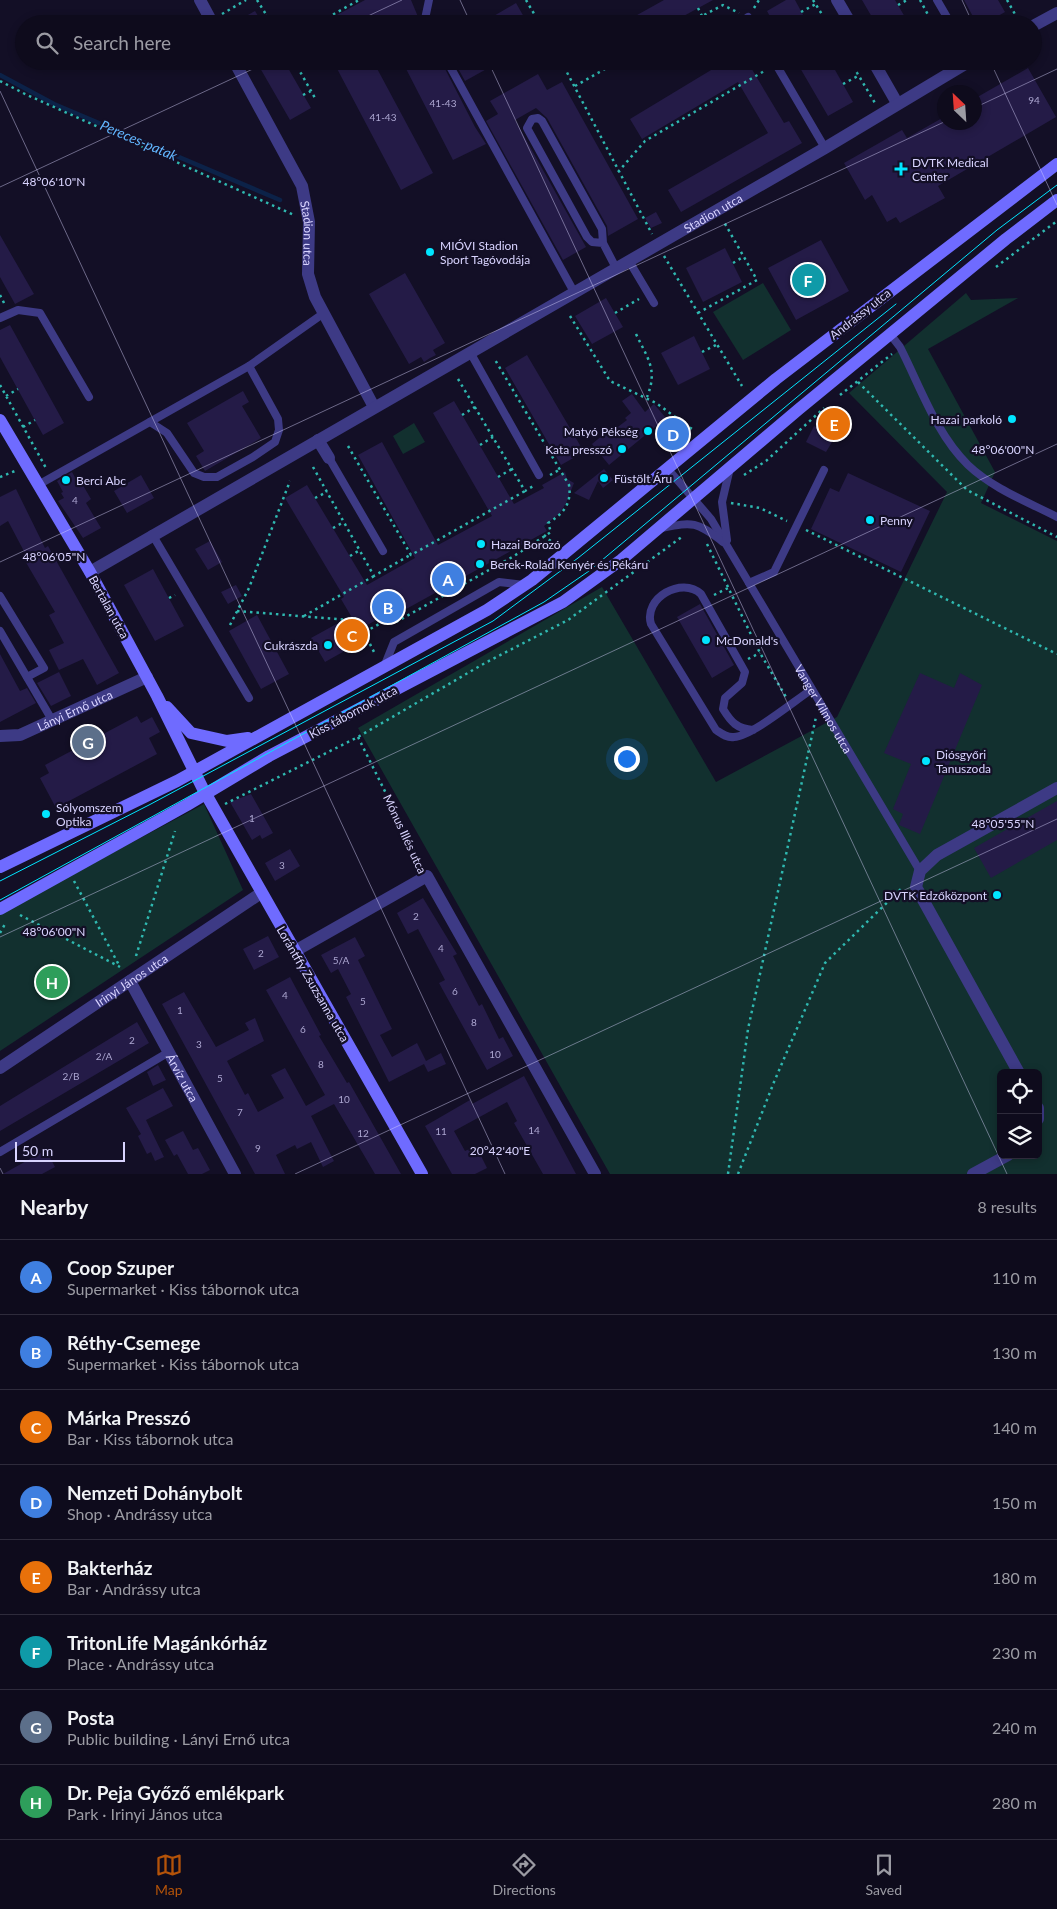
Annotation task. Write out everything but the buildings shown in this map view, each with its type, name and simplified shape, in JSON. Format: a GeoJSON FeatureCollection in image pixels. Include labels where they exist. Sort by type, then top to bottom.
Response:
{"type":"FeatureCollection","features":[{"type":"Feature","properties":{"kind":"main road","name":"Andrássy utca"},"geometry":{"type":"LineString","coordinates":[[667,468],[776,380],[1057,164]]}},
{"type":"Feature","properties":{"kind":"main road"},"geometry":{"type":"LineString","coordinates":[[694,498],[1006,238],[1057,200]]}},
{"type":"Feature","properties":{"kind":"main road","name":"Bertalan utca"},"geometry":{"type":"LineString","coordinates":[[0,420],[90,572],[157,696],[205,793]]}},
{"type":"Feature","properties":{"kind":"main road","name":"Kiss tábornok utca"},"geometry":{"type":"LineString","coordinates":[[0,867],[194,772],[487,610],[524,586],[667,468]]}},
{"type":"Feature","properties":{"kind":"main road","name":"Kiss tábornok utca"},"geometry":{"type":"LineString","coordinates":[[0,909],[269,756],[563,602],[621,560],[694,498]]}},
{"type":"Feature","properties":{"kind":"main road"},"geometry":{"type":"LineString","coordinates":[[157,696],[191,733],[227,741],[258,737]]}},
{"type":"Feature","properties":{"kind":"main road","name":"Lorántffy Zsuzsanna utca"},"geometry":{"type":"LineString","coordinates":[[205,793],[422,1174]]}},
{"type":"Feature","properties":{"kind":"street"},"geometry":{"type":"LineString","coordinates":[[200,0],[211,15]]}},
{"type":"Feature","properties":{"kind":"street"},"geometry":{"type":"LineString","coordinates":[[837,0],[846,15]]}},
{"type":"Feature","properties":{"kind":"street"},"geometry":{"type":"LineString","coordinates":[[1042,21],[1057,13]]}},
{"type":"Feature","properties":{"kind":"street","name":"Stadion utca"},"geometry":{"type":"LineString","coordinates":[[239,70],[302,186],[309,222],[308,274],[315,297],[374,407]]}},
{"type":"Feature","properties":{"kind":"street"},"geometry":{"type":"LineString","coordinates":[[878,70],[897,103]]}},
{"type":"Feature","properties":{"kind":"street","name":"Stadion utca"},"geometry":{"type":"LineString","coordinates":[[90,572],[152,534],[658,245],[954,70]]}},
{"type":"Feature","properties":{"kind":"street"},"geometry":{"type":"LineString","coordinates":[[318,440],[329,458]]}},
{"type":"Feature","properties":{"kind":"street","name":"Lányi Ernő utca"},"geometry":{"type":"LineString","coordinates":[[0,736],[20,735],[147,677]]}},
{"type":"Feature","properties":{"kind":"street"},"geometry":{"type":"LineString","coordinates":[[1017,1069],[916,887],[920,871],[938,855],[1057,788]]}},
{"type":"Feature","properties":{"kind":"street"},"geometry":{"type":"LineString","coordinates":[[427,876],[595,1174]]}},
{"type":"Feature","properties":{"kind":"street","name":"Mónus Illés utca"},"geometry":{"type":"LineString","coordinates":[[295,951],[427,876]]}},
{"type":"Feature","properties":{"kind":"street","name":"Irinyi János utca"},"geometry":{"type":"LineString","coordinates":[[0,1068],[261,893]]}},
{"type":"Feature","properties":{"kind":"street","name":"Árvíz utca"},"geometry":{"type":"LineString","coordinates":[[130,981],[235,1174]]}},
{"type":"Feature","properties":{"kind":"street"},"geometry":{"type":"LineString","coordinates":[[973,1174],[1001,1159]]}},
{"type":"Feature","properties":{"kind":"lane"},"geometry":{"type":"LineString","coordinates":[[426,15],[429,0]]}},
{"type":"Feature","properties":{"kind":"lane"},"geometry":{"type":"LineString","coordinates":[[937,0],[946,15]]}},
{"type":"Feature","properties":{"kind":"lane"},"geometry":{"type":"LineString","coordinates":[[452,70],[574,292]]}},
{"type":"Feature","properties":{"kind":"lane"},"geometry":{"type":"LineString","coordinates":[[779,70],[825,148]]}},
{"type":"Feature","properties":{"kind":"lane"},"geometry":{"type":"LineString","coordinates":[[603,243],[592,242],[587,237],[527,128],[532,119],[538,118],[542,121],[602,228],[603,243],[616,268]]}},
{"type":"Feature","properties":{"kind":"lane"},"geometry":{"type":"LineString","coordinates":[[629,261],[654,303]]}},
{"type":"Feature","properties":{"kind":"lane"},"geometry":{"type":"LineString","coordinates":[[0,318],[18,310],[40,313],[88,397]]}},
{"type":"Feature","properties":{"kind":"lane"},"geometry":{"type":"LineString","coordinates":[[38,485],[249,366],[324,313]]}},
{"type":"Feature","properties":{"kind":"lane"},"geometry":{"type":"LineString","coordinates":[[890,334],[900,347],[949,443],[969,466],[988,481],[1057,517]]}},
{"type":"Feature","properties":{"kind":"lane"},"geometry":{"type":"LineString","coordinates":[[470,352],[541,478]]}},
{"type":"Feature","properties":{"kind":"lane"},"geometry":{"type":"LineString","coordinates":[[150,422],[167,433],[194,473],[204,477],[217,477],[253,457],[275,442],[280,430],[278,419],[249,366]]}},
{"type":"Feature","properties":{"kind":"lane"},"geometry":{"type":"LineString","coordinates":[[329,458],[383,551]]}},
{"type":"Feature","properties":{"kind":"lane"},"geometry":{"type":"LineString","coordinates":[[727,545],[722,502],[730,467]]}},
{"type":"Feature","properties":{"kind":"lane","name":"Vanger Vilmos utca"},"geometry":{"type":"LineString","coordinates":[[667,468],[712,519],[811,690],[920,871]]}},
{"type":"Feature","properties":{"kind":"lane"},"geometry":{"type":"LineString","coordinates":[[749,583],[774,572],[824,470]]}},
{"type":"Feature","properties":{"kind":"lane"},"geometry":{"type":"LineString","coordinates":[[659,529],[689,523],[698,525],[727,545]]}},
{"type":"Feature","properties":{"kind":"lane"},"geometry":{"type":"LineString","coordinates":[[152,534],[249,698]]}},
{"type":"Feature","properties":{"kind":"lane"},"geometry":{"type":"LineString","coordinates":[[384,666],[394,642],[499,582],[524,586]]}},
{"type":"Feature","properties":{"kind":"lane"},"geometry":{"type":"LineString","coordinates":[[753,730],[735,725],[724,708],[724,698],[742,683],[745,672],[704,600],[692,588],[681,586],[654,601],[649,612],[651,624],[716,730],[724,736],[732,738],[753,730],[811,690]]}},
{"type":"Feature","properties":{"kind":"lane"},"geometry":{"type":"LineString","coordinates":[[0,596],[44,668],[27,678]]}},
{"type":"Feature","properties":{"kind":"lane"},"geometry":{"type":"LineString","coordinates":[[0,631],[52,720]]}},
{"type":"Feature","properties":{"kind":"lane"},"geometry":{"type":"LineString","coordinates":[[0,1152],[169,1052]]}},
{"type":"Feature","properties":{"kind":"path"},"geometry":{"type":"LineString","coordinates":[[223,15],[246,0]]}},
{"type":"Feature","properties":{"kind":"path"},"geometry":{"type":"LineString","coordinates":[[257,0],[266,15]]}},
{"type":"Feature","properties":{"kind":"path"},"geometry":{"type":"LineString","coordinates":[[332,15],[359,0]]}},
{"type":"Feature","properties":{"kind":"path"},"geometry":{"type":"LineString","coordinates":[[526,0],[535,15]]}},
{"type":"Feature","properties":{"kind":"path"},"geometry":{"type":"LineString","coordinates":[[813,0],[823,15]]}},
{"type":"Feature","properties":{"kind":"path"},"geometry":{"type":"LineString","coordinates":[[898,5],[907,0]]}},
{"type":"Feature","properties":{"kind":"path"},"geometry":{"type":"LineString","coordinates":[[920,0],[928,15]]}},
{"type":"Feature","properties":{"kind":"path"},"geometry":{"type":"LineString","coordinates":[[1007,0],[1016,15]]}},
{"type":"Feature","properties":{"kind":"path"},"geometry":{"type":"LineString","coordinates":[[704,15],[723,4],[742,15]]}},
{"type":"Feature","properties":{"kind":"path"},"geometry":{"type":"LineString","coordinates":[[801,12],[816,4]]}},
{"type":"Feature","properties":{"kind":"path"},"geometry":{"type":"LineString","coordinates":[[698,8],[702,15]]}},
{"type":"Feature","properties":{"kind":"path"},"geometry":{"type":"LineString","coordinates":[[299,70],[315,98]]}},
{"type":"Feature","properties":{"kind":"path"},"geometry":{"type":"LineString","coordinates":[[566,70],[658,245],[742,386]]}},
{"type":"Feature","properties":{"kind":"path"},"geometry":{"type":"LineString","coordinates":[[575,86],[603,70]]}},
{"type":"Feature","properties":{"kind":"path"},"geometry":{"type":"LineString","coordinates":[[618,172],[645,141],[657,132],[763,70]]}},
{"type":"Feature","properties":{"kind":"path"},"geometry":{"type":"LineString","coordinates":[[855,70],[881,113]]}},
{"type":"Feature","properties":{"kind":"path"},"geometry":{"type":"LineString","coordinates":[[843,84],[858,76]]}},
{"type":"Feature","properties":{"kind":"path"},"geometry":{"type":"LineString","coordinates":[[0,81],[309,222]]}},
{"type":"Feature","properties":{"kind":"path"},"geometry":{"type":"LineString","coordinates":[[303,95],[311,91]]}},
{"type":"Feature","properties":{"kind":"path"},"geometry":{"type":"LineString","coordinates":[[698,314],[757,280],[717,210]]}},
{"type":"Feature","properties":{"kind":"path"},"geometry":{"type":"LineString","coordinates":[[994,268],[1057,221]]}},
{"type":"Feature","properties":{"kind":"path"},"geometry":{"type":"LineString","coordinates":[[732,263],[744,257]]}},
{"type":"Feature","properties":{"kind":"path"},"geometry":{"type":"LineString","coordinates":[[615,314],[649,293]]}},
{"type":"Feature","properties":{"kind":"path"},"geometry":{"type":"LineString","coordinates":[[570,316],[610,381],[647,398],[692,429]]}},
{"type":"Feature","properties":{"kind":"path"},"geometry":{"type":"LineString","coordinates":[[636,334],[649,362],[654,381],[647,398]]}},
{"type":"Feature","properties":{"kind":"path"},"geometry":{"type":"LineString","coordinates":[[702,352],[716,344]]}},
{"type":"Feature","properties":{"kind":"path"},"geometry":{"type":"LineString","coordinates":[[834,399],[888,357]]}},
{"type":"Feature","properties":{"kind":"path"},"geometry":{"type":"LineString","coordinates":[[365,632],[393,616],[396,622],[514,556],[551,532],[548,524],[560,516],[568,506],[571,496],[569,485],[494,358]]}},
{"type":"Feature","properties":{"kind":"path"},"geometry":{"type":"LineString","coordinates":[[458,379],[525,491]]}},
{"type":"Feature","properties":{"kind":"path"},"geometry":{"type":"LineString","coordinates":[[858,382],[967,490],[1057,537]]}},
{"type":"Feature","properties":{"kind":"path"},"geometry":{"type":"LineString","coordinates":[[0,385],[51,478]]}},
{"type":"Feature","properties":{"kind":"path"},"geometry":{"type":"LineString","coordinates":[[6,396],[18,389]]}},
{"type":"Feature","properties":{"kind":"path"},"geometry":{"type":"LineString","coordinates":[[727,486],[766,461],[827,405]]}},
{"type":"Feature","properties":{"kind":"path"},"geometry":{"type":"LineString","coordinates":[[462,415],[475,407]]}},
{"type":"Feature","properties":{"kind":"path"},"geometry":{"type":"LineString","coordinates":[[528,418],[532,415]]}},
{"type":"Feature","properties":{"kind":"path"},"geometry":{"type":"LineString","coordinates":[[23,427],[35,420]]}},
{"type":"Feature","properties":{"kind":"path"},"geometry":{"type":"LineString","coordinates":[[480,445],[493,437]]}},
{"type":"Feature","properties":{"kind":"path"},"geometry":{"type":"LineString","coordinates":[[348,446],[365,471],[411,555]]}},
{"type":"Feature","properties":{"kind":"path"},"geometry":{"type":"LineString","coordinates":[[546,448],[550,446]]}},
{"type":"Feature","properties":{"kind":"path"},"geometry":{"type":"LineString","coordinates":[[313,467],[374,576]]}},
{"type":"Feature","properties":{"kind":"path"},"geometry":{"type":"LineString","coordinates":[[498,477],[512,469]]}},
{"type":"Feature","properties":{"kind":"path"},"geometry":{"type":"LineString","coordinates":[[303,616],[525,491],[541,478],[559,470]]}},
{"type":"Feature","properties":{"kind":"path"},"geometry":{"type":"LineString","coordinates":[[230,625],[249,588],[290,481]]}},
{"type":"Feature","properties":{"kind":"path"},"geometry":{"type":"LineString","coordinates":[[315,498],[326,492]]}},
{"type":"Feature","properties":{"kind":"path"},"geometry":{"type":"LineString","coordinates":[[722,502],[760,508],[1057,654]]}},
{"type":"Feature","properties":{"kind":"path"},"geometry":{"type":"LineString","coordinates":[[333,528],[344,522]]}},
{"type":"Feature","properties":{"kind":"path"},"geometry":{"type":"LineString","coordinates":[[544,535],[554,544]]}},
{"type":"Feature","properties":{"kind":"path"},"geometry":{"type":"LineString","coordinates":[[682,539],[691,535]]}},
{"type":"Feature","properties":{"kind":"path"},"geometry":{"type":"LineString","coordinates":[[704,540],[760,653],[790,704]]}},
{"type":"Feature","properties":{"kind":"path"},"geometry":{"type":"LineString","coordinates":[[350,556],[360,550]]}},
{"type":"Feature","properties":{"kind":"path"},"geometry":{"type":"LineString","coordinates":[[704,600],[728,588]]}},
{"type":"Feature","properties":{"kind":"path"},"geometry":{"type":"LineString","coordinates":[[237,611],[350,620],[357,618],[374,652]]}},
{"type":"Feature","properties":{"kind":"path"},"geometry":{"type":"LineString","coordinates":[[728,1174],[748,1029],[819,702]]}},
{"type":"Feature","properties":{"kind":"path","name":"Mónus Illés utca"},"geometry":{"type":"LineString","coordinates":[[214,809],[358,737],[427,876]]}},
{"type":"Feature","properties":{"kind":"path"},"geometry":{"type":"LineString","coordinates":[[136,956],[175,831]]}},
{"type":"Feature","properties":{"kind":"path"},"geometry":{"type":"LineString","coordinates":[[738,1174],[774,1082],[825,963],[920,871]]}},
{"type":"Feature","properties":{"kind":"path"},"geometry":{"type":"LineString","coordinates":[[20,915],[120,967],[68,872]]}},
{"type":"Feature","properties":{"kind":"path"},"geometry":{"type":"LineString","coordinates":[[0,934],[5,924]]}},
{"type":"Feature","properties":{"kind":"green space"},"geometry":{"type":"Polygon","coordinates":[[[763,283],[791,330],[743,360],[713,312],[763,283]]]}},
{"type":"Feature","properties":{"kind":"green space"},"geometry":{"type":"Polygon","coordinates":[[[966,293],[971,300],[1018,298],[928,349],[995,472],[981,503],[1057,541],[1057,1174],[610,1174],[358,728],[602,587],[716,782],[837,717],[947,492],[849,393],[966,293]]]}},
{"type":"Feature","properties":{"kind":"green space"},"geometry":{"type":"Polygon","coordinates":[[[414,423],[425,442],[403,454],[393,436],[414,423]]]}},
{"type":"Feature","properties":{"kind":"green space"},"geometry":{"type":"Polygon","coordinates":[[[204,804],[243,890],[0,1051],[0,913],[204,804]]]}},
{"type":"Feature","properties":{"kind":"waterway","name":"Pereces-patak"},"geometry":{"type":"LineString","coordinates":[[0,75],[54,104],[280,200]]}},
{"type":"Feature","properties":{"kind":"tram line"},"geometry":{"type":"LineString","coordinates":[[0,900],[544,602],[589,571],[997,230],[1057,185]]}},
{"type":"Feature","properties":{"kind":"tram line"},"geometry":{"type":"LineString","coordinates":[[0,881],[149,805],[493,621],[578,558],[896,304]]}},
{"type":"Feature","properties":{"kind":"place","name":"DVTK Medical Center"},"geometry":{"type":"Point","coordinates":[901,169]}},
{"type":"Feature","properties":{"kind":"place","name":"MIÓVI Stadion Sport Tagóvodája"},"geometry":{"type":"Point","coordinates":[430,252]}},
{"type":"Feature","properties":{"kind":"place","name":"TritonLife Magánkórház"},"geometry":{"type":"Point","coordinates":[808,280]}},
{"type":"Feature","properties":{"kind":"place","name":"Hazai parkoló"},"geometry":{"type":"Point","coordinates":[1012,419]}},
{"type":"Feature","properties":{"kind":"place","name":"Bakterház"},"geometry":{"type":"Point","coordinates":[834,424]}},
{"type":"Feature","properties":{"kind":"place","name":"Matyó Pékség"},"geometry":{"type":"Point","coordinates":[648,431]}},
{"type":"Feature","properties":{"kind":"place","name":"Nemzeti Dohánybolt"},"geometry":{"type":"Point","coordinates":[673,434]}},
{"type":"Feature","properties":{"kind":"place","name":"Kata presszó"},"geometry":{"type":"Point","coordinates":[622,449]}},
{"type":"Feature","properties":{"kind":"place","name":"Füstölt Áru"},"geometry":{"type":"Point","coordinates":[604,478]}},
{"type":"Feature","properties":{"kind":"place","name":"Berci Abc"},"geometry":{"type":"Point","coordinates":[66,480]}},
{"type":"Feature","properties":{"kind":"place","name":"Penny"},"geometry":{"type":"Point","coordinates":[870,520]}},
{"type":"Feature","properties":{"kind":"place","name":"Hazai Borozó"},"geometry":{"type":"Point","coordinates":[481,544]}},
{"type":"Feature","properties":{"kind":"place","name":"Berek-Rolád Kenyér és Pékáru"},"geometry":{"type":"Point","coordinates":[480,564]}},
{"type":"Feature","properties":{"kind":"place","name":"Coop Szuper"},"geometry":{"type":"Point","coordinates":[448,579]}},
{"type":"Feature","properties":{"kind":"place","name":"Réthy-Csemege"},"geometry":{"type":"Point","coordinates":[388,607]}},
{"type":"Feature","properties":{"kind":"place","name":"Márka Presszó"},"geometry":{"type":"Point","coordinates":[352,635]}},
{"type":"Feature","properties":{"kind":"place","name":"McDonald's"},"geometry":{"type":"Point","coordinates":[706,640]}},
{"type":"Feature","properties":{"kind":"place","name":"Cukrászda"},"geometry":{"type":"Point","coordinates":[328,645]}},
{"type":"Feature","properties":{"kind":"place","name":"Posta"},"geometry":{"type":"Point","coordinates":[88,742]}},
{"type":"Feature","properties":{"kind":"place","name":"Diósgyőri Tanuszoda"},"geometry":{"type":"Point","coordinates":[926,761]}},
{"type":"Feature","properties":{"kind":"place","name":"Sólyomszem Optika"},"geometry":{"type":"Point","coordinates":[46,814]}},
{"type":"Feature","properties":{"kind":"place","name":"DVTK Edzőközpont"},"geometry":{"type":"Point","coordinates":[997,895]}},
{"type":"Feature","properties":{"kind":"place","name":"Dr. Peja Győző emlékpark"},"geometry":{"type":"Point","coordinates":[52,982]}}]}
